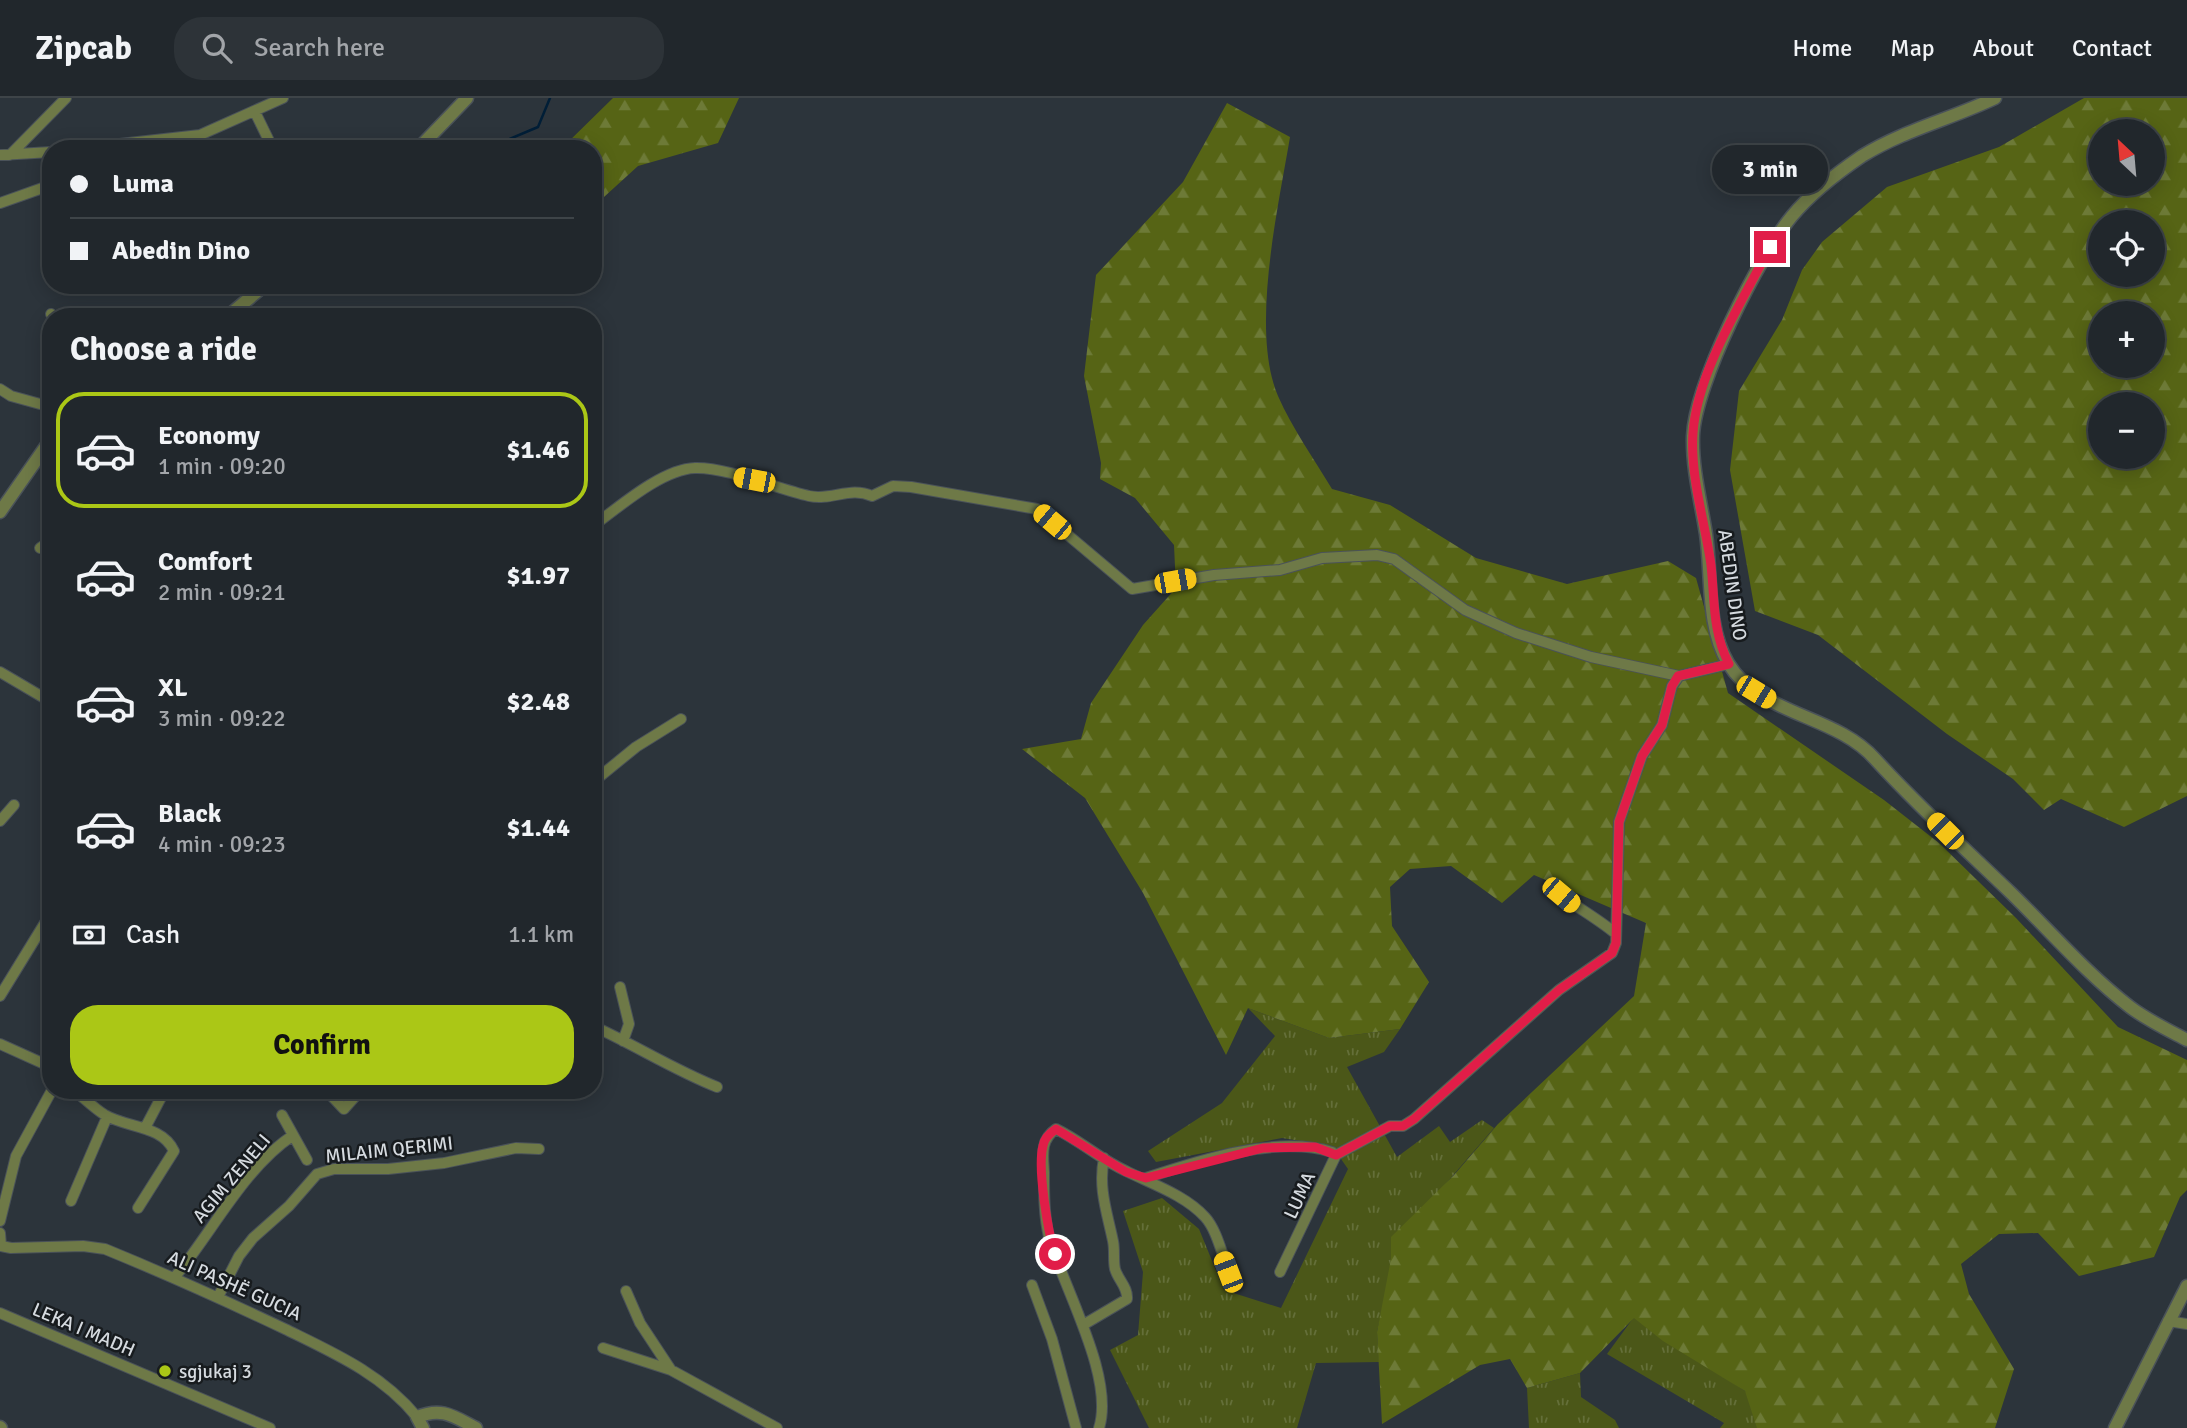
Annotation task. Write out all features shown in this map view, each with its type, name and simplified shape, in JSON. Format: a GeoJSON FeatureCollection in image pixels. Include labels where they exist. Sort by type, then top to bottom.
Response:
{"type":"FeatureCollection","features":[{"type":"Feature","properties":{"kind":"street"},"geometry":{"type":"LineString","coordinates":[[5,155],[66,98]]}},
{"type":"Feature","properties":{"kind":"street"},"geometry":{"type":"LineString","coordinates":[[155,140],[200,135],[283,98]]}},
{"type":"Feature","properties":{"kind":"street"},"geometry":{"type":"LineString","coordinates":[[427,140],[467,98]]}},
{"type":"Feature","properties":{"kind":"street","name":"ABEDIN DINO"},"geometry":{"type":"LineString","coordinates":[[1995,98],[1894,138],[1862,156],[1815,192],[1792,216],[1770,247],[1714,361],[1697,405],[1693,458],[1711,568],[1713,614],[1721,649],[1729,664],[1756,692],[1847,736],[1871,754],[1955,841],[2095,976],[2132,1009],[2187,1040]]}},
{"type":"Feature","properties":{"kind":"street"},"geometry":{"type":"LineString","coordinates":[[255,112],[269,140]]}},
{"type":"Feature","properties":{"kind":"street"},"geometry":{"type":"LineString","coordinates":[[5,155],[42,153]]}},
{"type":"Feature","properties":{"kind":"street"},"geometry":{"type":"LineString","coordinates":[[0,203],[42,188]]}},
{"type":"Feature","properties":{"kind":"street"},"geometry":{"type":"LineString","coordinates":[[238,308],[255,294]]}},
{"type":"Feature","properties":{"kind":"street"},"geometry":{"type":"LineString","coordinates":[[0,390],[42,405]]}},
{"type":"Feature","properties":{"kind":"street"},"geometry":{"type":"LineString","coordinates":[[0,512],[42,457]]}},
{"type":"Feature","properties":{"kind":"street"},"geometry":{"type":"LineString","coordinates":[[602,519],[641,489],[695,468],[827,498],[860,491],[872,496],[893,486],[911,487],[1037,509],[1132,589],[1214,575],[1280,570],[1322,558],[1377,555],[1394,559],[1465,610],[1516,632],[1591,657],[1678,676],[1729,664]]}},
{"type":"Feature","properties":{"kind":"street"},"geometry":{"type":"LineString","coordinates":[[0,672],[42,697]]}},
{"type":"Feature","properties":{"kind":"street"},"geometry":{"type":"LineString","coordinates":[[1336,1155],[1390,1126],[1403,1126],[1414,1119],[1559,990],[1612,953],[1616,934],[1619,822],[1642,756],[1662,725],[1672,686],[1678,676]]}},
{"type":"Feature","properties":{"kind":"street"},"geometry":{"type":"LineString","coordinates":[[602,775],[636,747],[681,719]]}},
{"type":"Feature","properties":{"kind":"street"},"geometry":{"type":"LineString","coordinates":[[0,821],[14,805]]}},
{"type":"Feature","properties":{"kind":"street"},"geometry":{"type":"LineString","coordinates":[[1552,893],[1561,895],[1589,918],[1600,920],[1616,934]]}},
{"type":"Feature","properties":{"kind":"street"},"geometry":{"type":"LineString","coordinates":[[0,996],[42,928]]}},
{"type":"Feature","properties":{"kind":"street"},"geometry":{"type":"LineString","coordinates":[[620,987],[629,1024],[623,1041]]}},
{"type":"Feature","properties":{"kind":"street"},"geometry":{"type":"LineString","coordinates":[[602,1031],[688,1076],[717,1087]]}},
{"type":"Feature","properties":{"kind":"street"},"geometry":{"type":"LineString","coordinates":[[0,1044],[42,1064]]}},
{"type":"Feature","properties":{"kind":"street"},"geometry":{"type":"LineString","coordinates":[[0,1221],[16,1156],[47,1099]]}},
{"type":"Feature","properties":{"kind":"street"},"geometry":{"type":"LineString","coordinates":[[85,1099],[107,1116],[145,1128],[170,1143],[174,1151],[138,1208]]}},
{"type":"Feature","properties":{"kind":"street"},"geometry":{"type":"LineString","coordinates":[[145,1128],[160,1099]]}},
{"type":"Feature","properties":{"kind":"street"},"geometry":{"type":"LineString","coordinates":[[335,1099],[344,1109],[353,1099]]}},
{"type":"Feature","properties":{"kind":"street","name":"AGIM ZENELI"},"geometry":{"type":"LineString","coordinates":[[282,1115],[307,1160]]}},
{"type":"Feature","properties":{"kind":"street"},"geometry":{"type":"LineString","coordinates":[[71,1201],[107,1116]]}},
{"type":"Feature","properties":{"kind":"street"},"geometry":{"type":"LineString","coordinates":[[1099,1428],[1103,1395],[1083,1325],[1060,1270],[1045,1221],[1042,1146],[1049,1134],[1056,1129],[1126,1172],[1146,1178],[1206,1218],[1228,1272]]}},
{"type":"Feature","properties":{"kind":"street","name":"AGIM ZENELI"},"geometry":{"type":"LineString","coordinates":[[174,1278],[276,1146],[292,1136]]}},
{"type":"Feature","properties":{"kind":"street","name":"LUMA"},"geometry":{"type":"LineString","coordinates":[[1146,1178],[1263,1148],[1315,1147],[1336,1155],[1280,1272]]}},
{"type":"Feature","properties":{"kind":"street","name":"MILAIM QERIMI"},"geometry":{"type":"LineString","coordinates":[[218,1297],[239,1256],[253,1238],[289,1206],[317,1174],[334,1169],[388,1169],[444,1163],[516,1148],[539,1149]]}},
{"type":"Feature","properties":{"kind":"street"},"geometry":{"type":"LineString","coordinates":[[1083,1325],[1127,1299],[1127,1292],[1115,1270],[1114,1245],[1102,1198],[1100,1177],[1104,1158]]}},
{"type":"Feature","properties":{"kind":"street"},"geometry":{"type":"LineString","coordinates":[[0,1233],[1,1246]]}},
{"type":"Feature","properties":{"kind":"street","name":"ALI PASHË GUCIA"},"geometry":{"type":"LineString","coordinates":[[1,1246],[24,1249],[95,1247],[174,1278],[345,1357],[390,1389],[420,1423]]}},
{"type":"Feature","properties":{"kind":"street"},"geometry":{"type":"LineString","coordinates":[[1032,1285],[1052,1339],[1076,1428]]}},
{"type":"Feature","properties":{"kind":"street"},"geometry":{"type":"LineString","coordinates":[[2115,1428],[2187,1286]]}},
{"type":"Feature","properties":{"kind":"street"},"geometry":{"type":"LineString","coordinates":[[626,1291],[636,1315],[671,1370]]}},
{"type":"Feature","properties":{"kind":"street","name":"LEKA I MADH"},"geometry":{"type":"LineString","coordinates":[[0,1313],[270,1428]]}},
{"type":"Feature","properties":{"kind":"street"},"geometry":{"type":"LineString","coordinates":[[2168,1321],[2187,1324]]}},
{"type":"Feature","properties":{"kind":"street"},"geometry":{"type":"LineString","coordinates":[[603,1348],[671,1370],[777,1428]]}},
{"type":"Feature","properties":{"kind":"street"},"geometry":{"type":"LineString","coordinates":[[420,1423],[443,1411],[476,1428]]}},
{"type":"Feature","properties":{"kind":"green space"},"geometry":{"type":"Polygon","coordinates":[[[613,98],[739,98],[718,143],[638,166],[602,199],[602,140],[570,140],[613,98]]]}},
{"type":"Feature","properties":{"kind":"green space"},"geometry":{"type":"Polygon","coordinates":[[[2084,98],[2187,98],[2187,796],[2124,827],[2061,799],[2044,810],[2013,779],[1947,734],[1818,635],[1755,611],[1730,470],[1739,391],[1782,320],[1802,270],[1822,242],[1887,187],[1999,147],[2084,98]]]}},
{"type":"Feature","properties":{"kind":"green space"},"geometry":{"type":"Polygon","coordinates":[[[1227,103],[1290,137],[1269,269],[1266,338],[1270,369],[1278,396],[1296,432],[1332,489],[1390,505],[1476,558],[1567,584],[1668,561],[1696,578],[1728,693],[1884,800],[1939,843],[2016,918],[2118,1027],[2187,1060],[2187,1190],[2180,1197],[2154,1257],[2079,1276],[2038,1233],[1999,1234],[1961,1264],[1969,1294],[2014,1369],[1995,1428],[1757,1428],[1745,1391],[1663,1341],[1634,1318],[1580,1373],[1527,1388],[1510,1359],[1480,1365],[1382,1424],[1377,1332],[1391,1259],[1391,1237],[1454,1175],[1498,1124],[1634,996],[1646,923],[1534,875],[1502,903],[1451,866],[1410,869],[1390,887],[1392,926],[1429,982],[1400,1029],[1329,1038],[1248,1008],[1226,1055],[1143,893],[1085,798],[1022,749],[1081,739],[1091,703],[1143,625],[1176,588],[1174,545],[1135,498],[1100,479],[1101,463],[1084,376],[1096,275],[1183,182],[1227,103]]]}},
{"type":"Feature","properties":{"kind":"green space"},"geometry":{"type":"Polygon","coordinates":[[[1248,1008],[1329,1038],[1400,1029],[1384,1052],[1347,1067],[1397,1157],[1439,1126],[1450,1142],[1482,1120],[1494,1128],[1397,1240],[1377,1332],[1379,1362],[1316,1363],[1297,1428],[1149,1428],[1110,1350],[1138,1335],[1143,1272],[1123,1211],[1162,1198],[1199,1229],[1224,1290],[1281,1308],[1348,1169],[1332,1146],[1282,1138],[1156,1162],[1148,1151],[1222,1103],[1275,1036],[1248,1008]]]}},
{"type":"Feature","properties":{"kind":"green space"},"geometry":{"type":"Polygon","coordinates":[[[1634,1317],[1745,1391],[1771,1428],[1720,1428],[1724,1423],[1607,1354],[1634,1317]]]}},
{"type":"Feature","properties":{"kind":"green space"},"geometry":{"type":"Polygon","coordinates":[[[1580,1373],[1581,1397],[1615,1420],[1619,1428],[1529,1428],[1527,1388],[1580,1373]]]}},
{"type":"Feature","properties":{"kind":"waterway"},"geometry":{"type":"LineString","coordinates":[[507,140],[538,127],[550,98]]}},
{"type":"Feature","properties":{"kind":"place","name":"sgjukaj 3"},"geometry":{"type":"Point","coordinates":[165,1371]}},
{"type":"Feature","properties":{"kind":"route"},"geometry":{"type":"LineString","coordinates":[[1055,1254],[1045,1221],[1042,1146],[1049,1134],[1056,1129],[1126,1172],[1146,1178],[1263,1148],[1315,1147],[1336,1155],[1390,1126],[1403,1126],[1414,1119],[1533,1016],[1559,990],[1612,953],[1616,943],[1619,822],[1642,756],[1662,725],[1672,686],[1678,676],[1729,664],[1721,649],[1713,614],[1711,568],[1693,458],[1693,433],[1697,405],[1708,373],[1770,247]]}}]}
